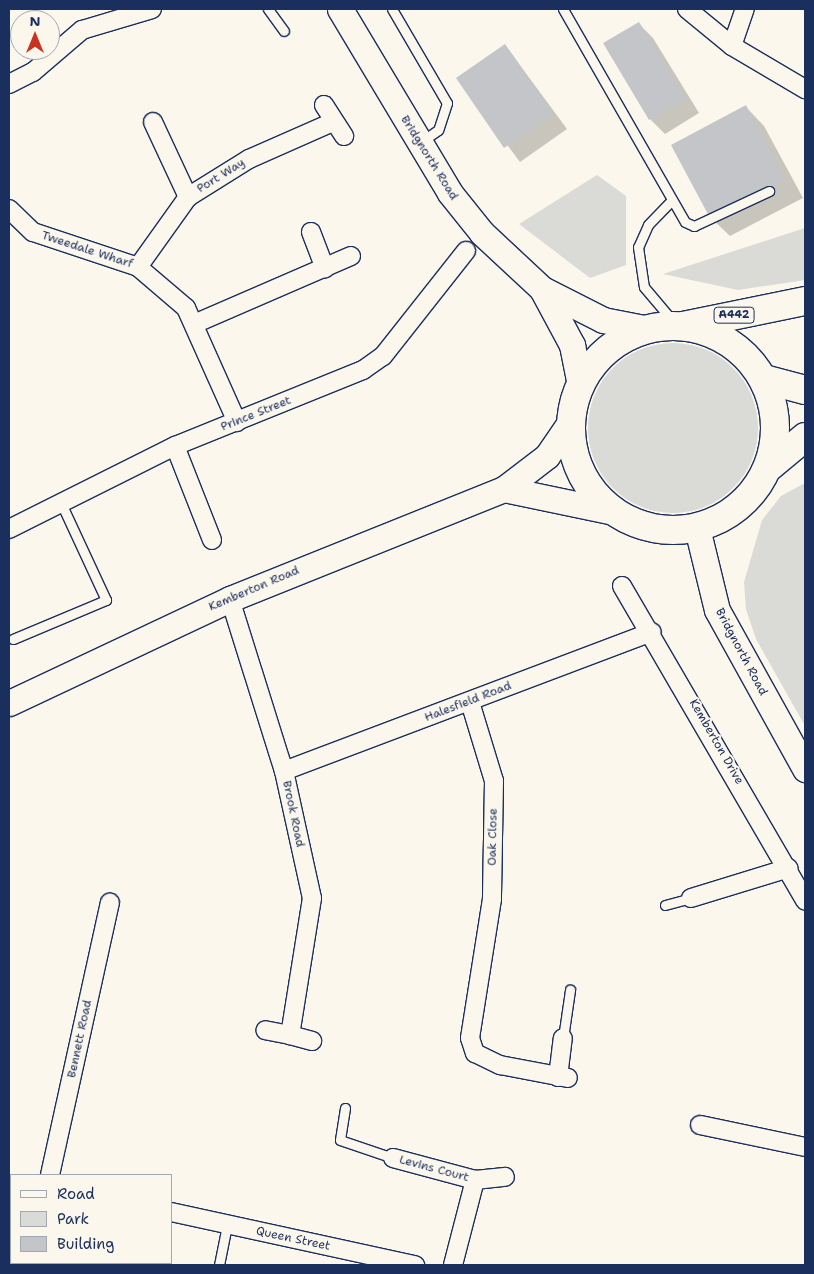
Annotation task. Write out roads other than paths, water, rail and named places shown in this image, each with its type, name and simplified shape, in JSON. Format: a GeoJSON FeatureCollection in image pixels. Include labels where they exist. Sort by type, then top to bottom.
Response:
{"type":"FeatureCollection","features":[{"type":"Feature","properties":{"kind":"main road","name":"A442"},"geometry":{"type":"LineString","coordinates":[[680,326],[805,301]]}},
{"type":"Feature","properties":{"kind":"main road"},"geometry":{"type":"LineString","coordinates":[[768,467],[776,423],[764,380],[730,342],[680,326],[649,328],[620,340],[603,355],[580,385],[571,421],[580,472],[614,512],[658,529],[697,528],[732,512],[753,492],[768,467],[805,437]]}},
{"type":"Feature","properties":{"kind":"main road"},"geometry":{"type":"LineString","coordinates":[[764,380],[805,390]]}},
{"type":"Feature","properties":{"kind":"street"},"geometry":{"type":"LineString","coordinates":[[9,84],[33,72],[82,30],[152,9]]}},
{"type":"Feature","properties":{"kind":"street","name":"Bridgnorth Road"},"geometry":{"type":"LineString","coordinates":[[340,9],[450,193],[482,233],[542,289],[603,320],[649,328]]}},
{"type":"Feature","properties":{"kind":"street"},"geometry":{"type":"LineString","coordinates":[[687,9],[732,46],[805,89]]}},
{"type":"Feature","properties":{"kind":"street"},"geometry":{"type":"LineString","coordinates":[[732,46],[745,9]]}},
{"type":"Feature","properties":{"kind":"street"},"geometry":{"type":"LineString","coordinates":[[324,105],[333,122],[344,136]]}},
{"type":"Feature","properties":{"kind":"street"},"geometry":{"type":"LineString","coordinates":[[153,122],[188,197]]}},
{"type":"Feature","properties":{"kind":"street","name":"Port Way"},"geometry":{"type":"LineString","coordinates":[[138,267],[188,197],[249,159],[333,122]]}},
{"type":"Feature","properties":{"kind":"street","name":"Tweedale Wharf"},"geometry":{"type":"LineString","coordinates":[[9,208],[32,232],[138,267],[186,308],[237,422]]}},
{"type":"Feature","properties":{"kind":"street"},"geometry":{"type":"LineString","coordinates":[[311,232],[325,268]]}},
{"type":"Feature","properties":{"kind":"street","name":"Prince Street"},"geometry":{"type":"LineString","coordinates":[[9,529],[175,446],[363,370],[383,356],[466,252]]}},
{"type":"Feature","properties":{"kind":"street"},"geometry":{"type":"LineString","coordinates":[[194,324],[350,256]]}},
{"type":"Feature","properties":{"kind":"street","name":"Bridgnorth Road"},"geometry":{"type":"LineString","coordinates":[[542,289],[572,345],[580,385]]}},
{"type":"Feature","properties":{"kind":"street","name":"Kemberton Road"},"geometry":{"type":"LineString","coordinates":[[9,703],[230,599],[504,489],[547,456],[571,421]]}},
{"type":"Feature","properties":{"kind":"street"},"geometry":{"type":"LineString","coordinates":[[175,446],[212,540]]}},
{"type":"Feature","properties":{"kind":"street"},"geometry":{"type":"LineString","coordinates":[[504,489],[614,512]]}},
{"type":"Feature","properties":{"kind":"street","name":"Bridgnorth Road"},"geometry":{"type":"LineString","coordinates":[[697,528],[717,610],[805,769]]}},
{"type":"Feature","properties":{"kind":"street","name":"Kemberton Drive"},"geometry":{"type":"LineString","coordinates":[[622,586],[652,632],[789,868],[805,901]]}},
{"type":"Feature","properties":{"kind":"street","name":"Brook Road"},"geometry":{"type":"LineString","coordinates":[[230,599],[284,771],[312,898],[290,1035]]}},
{"type":"Feature","properties":{"kind":"street","name":"Halesfield Road"},"geometry":{"type":"LineString","coordinates":[[284,771],[652,632]]}},
{"type":"Feature","properties":{"kind":"street","name":"Oak Close"},"geometry":{"type":"LineString","coordinates":[[470,702],[494,781],[492,900],[470,1038],[475,1052],[500,1065],[563,1078],[563,1038]]}},
{"type":"Feature","properties":{"kind":"street"},"geometry":{"type":"LineString","coordinates":[[691,898],[789,868]]}},
{"type":"Feature","properties":{"kind":"street","name":"Bennett Road"},"geometry":{"type":"LineString","coordinates":[[50,1174],[110,903]]}},
{"type":"Feature","properties":{"kind":"street"},"geometry":{"type":"LineString","coordinates":[[265,1030],[312,1041]]}},
{"type":"Feature","properties":{"kind":"street"},"geometry":{"type":"LineString","coordinates":[[700,1125],[805,1147]]}},
{"type":"Feature","properties":{"kind":"street","name":"Levins Court"},"geometry":{"type":"LineString","coordinates":[[392,1158],[475,1180],[505,1177]]}},
{"type":"Feature","properties":{"kind":"street","name":"Levins Court"},"geometry":{"type":"LineString","coordinates":[[453,1265],[475,1180]]}},
{"type":"Feature","properties":{"kind":"street","name":"Queen Street"},"geometry":{"type":"LineString","coordinates":[[172,1212],[415,1265]]}},
{"type":"Feature","properties":{"kind":"lane"},"geometry":{"type":"LineString","coordinates":[[268,9],[284,31]]}},
{"type":"Feature","properties":{"kind":"lane"},"geometry":{"type":"LineString","coordinates":[[392,9],[447,102],[438,130],[419,143]]}},
{"type":"Feature","properties":{"kind":"lane"},"geometry":{"type":"LineString","coordinates":[[563,9],[671,201],[685,222],[694,226],[769,191]]}},
{"type":"Feature","properties":{"kind":"lane"},"geometry":{"type":"LineString","coordinates":[[671,201],[648,225],[638,247],[644,287],[680,326]]}},
{"type":"Feature","properties":{"kind":"lane"},"geometry":{"type":"LineString","coordinates":[[13,639],[106,600],[60,503]]}},
{"type":"Feature","properties":{"kind":"lane"},"geometry":{"type":"LineString","coordinates":[[665,905],[691,898]]}},
{"type":"Feature","properties":{"kind":"lane"},"geometry":{"type":"LineString","coordinates":[[563,1038],[570,990]]}},
{"type":"Feature","properties":{"kind":"lane"},"geometry":{"type":"LineString","coordinates":[[345,1108],[340,1140],[392,1158]]}},
{"type":"Feature","properties":{"kind":"lane"},"geometry":{"type":"LineString","coordinates":[[219,1265],[227,1225]]}}]}
